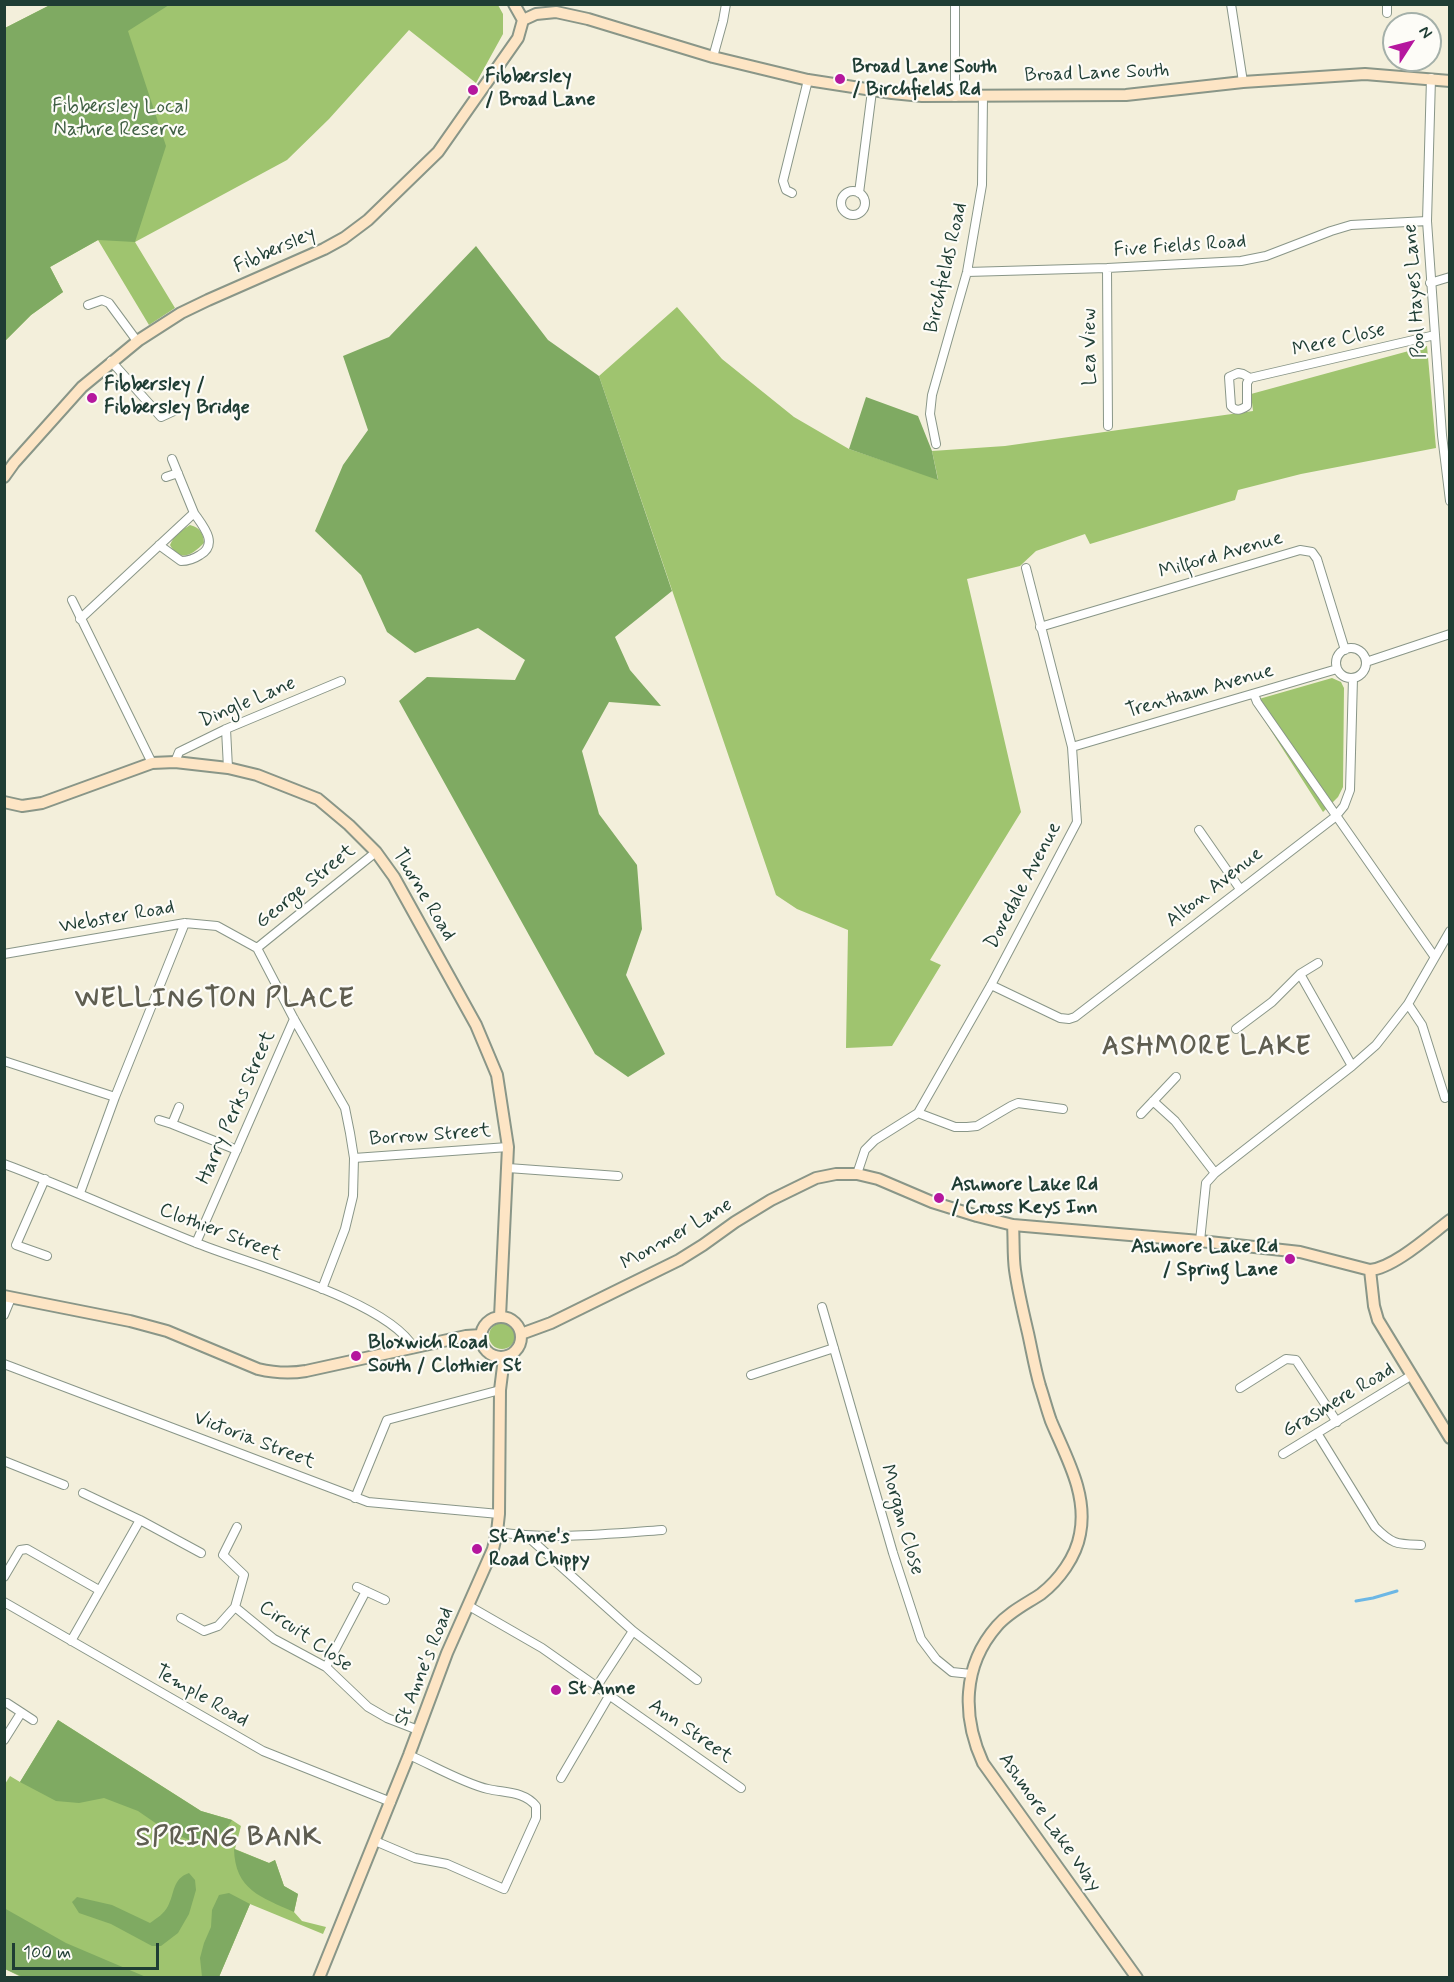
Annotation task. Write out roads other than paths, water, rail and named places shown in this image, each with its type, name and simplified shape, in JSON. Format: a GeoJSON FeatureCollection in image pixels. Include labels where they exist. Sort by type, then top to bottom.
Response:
{"type":"FeatureCollection","features":[{"type":"Feature","properties":{"kind":"street"},"geometry":{"type":"LineString","coordinates":[[514,4],[523,20]]}},
{"type":"Feature","properties":{"kind":"street"},"geometry":{"type":"LineString","coordinates":[[712,57],[726,4]]}},
{"type":"Feature","properties":{"kind":"street"},"geometry":{"type":"LineString","coordinates":[[955,4],[955,97]]}},
{"type":"Feature","properties":{"kind":"street"},"geometry":{"type":"LineString","coordinates":[[1231,4],[1243,82]]}},
{"type":"Feature","properties":{"kind":"street","name":"Broad Lane South"},"geometry":{"type":"LineString","coordinates":[[523,20],[536,14],[556,12],[588,19],[712,57],[808,80],[872,91],[955,97],[1126,95],[1243,82],[1365,74],[1449,81]]}},
{"type":"Feature","properties":{"kind":"street","name":"Fibbersley"},"geometry":{"type":"LineString","coordinates":[[4,477],[49,422],[82,387],[138,341],[181,313],[324,249],[344,238],[368,220],[438,152],[518,38],[523,20]]}},
{"type":"Feature","properties":{"kind":"street","name":"Pool Hayes Lane"},"geometry":{"type":"LineString","coordinates":[[1431,78],[1427,220],[1430,283],[1449,501]]}},
{"type":"Feature","properties":{"kind":"street"},"geometry":{"type":"LineString","coordinates":[[792,193],[786,190],[783,181],[808,80]]}},
{"type":"Feature","properties":{"kind":"street"},"geometry":{"type":"LineString","coordinates":[[859,193],[872,91]]}},
{"type":"Feature","properties":{"kind":"street","name":"Birchfields Road"},"geometry":{"type":"LineString","coordinates":[[936,444],[930,414],[932,395],[967,272],[982,185],[983,96]]}},
{"type":"Feature","properties":{"kind":"street","name":"Five Fields Road"},"geometry":{"type":"LineString","coordinates":[[967,272],[1241,261],[1266,256],[1351,225],[1427,220]]}},
{"type":"Feature","properties":{"kind":"street","name":"Lea View"},"geometry":{"type":"LineString","coordinates":[[1107,268],[1108,426]]}},
{"type":"Feature","properties":{"kind":"street"},"geometry":{"type":"LineString","coordinates":[[1430,283],[1449,277]]}},
{"type":"Feature","properties":{"kind":"street"},"geometry":{"type":"LineString","coordinates":[[88,305],[102,300],[109,303],[138,341]]}},
{"type":"Feature","properties":{"kind":"street","name":"Mere Close"},"geometry":{"type":"LineString","coordinates":[[1250,378],[1247,383],[1247,406],[1238,410],[1234,409],[1229,377],[1238,373],[1250,378],[1435,335]]}},
{"type":"Feature","properties":{"kind":"street"},"geometry":{"type":"LineString","coordinates":[[111,361],[160,417],[174,411]]}},
{"type":"Feature","properties":{"kind":"street"},"geometry":{"type":"LineString","coordinates":[[159,545],[181,561],[192,559],[208,549],[210,545],[209,538],[194,513],[172,459]]}},
{"type":"Feature","properties":{"kind":"street"},"geometry":{"type":"LineString","coordinates":[[166,477],[178,473]]}},
{"type":"Feature","properties":{"kind":"street"},"geometry":{"type":"LineString","coordinates":[[80,618],[194,513]]}},
{"type":"Feature","properties":{"kind":"street","name":"Milford Avenue"},"geometry":{"type":"LineString","coordinates":[[1040,627],[1300,550],[1312,552],[1317,560],[1345,650]]}},
{"type":"Feature","properties":{"kind":"street","name":"Dovedale Avenue"},"geometry":{"type":"LineString","coordinates":[[857,1174],[865,1150],[875,1140],[918,1113],[991,985],[1077,822],[1072,747],[1026,568]]}},
{"type":"Feature","properties":{"kind":"street"},"geometry":{"type":"LineString","coordinates":[[72,600],[152,763]]}},
{"type":"Feature","properties":{"kind":"street"},"geometry":{"type":"LineString","coordinates":[[1366,662],[1449,634]]}},
{"type":"Feature","properties":{"kind":"street"},"geometry":{"type":"LineString","coordinates":[[1355,649],[1361,652],[1366,662],[1365,670],[1359,676],[1345,677],[1337,669],[1337,660],[1345,650],[1355,649]]}},
{"type":"Feature","properties":{"kind":"street","name":"Trentham Avenue"},"geometry":{"type":"LineString","coordinates":[[1072,747],[1337,669]]}},
{"type":"Feature","properties":{"kind":"street","name":"Alton Avenue"},"geometry":{"type":"LineString","coordinates":[[991,985],[1060,1018],[1075,1017],[1335,817],[1344,806],[1350,790],[1353,678]]}},
{"type":"Feature","properties":{"kind":"street","name":"Dingle Lane"},"geometry":{"type":"LineString","coordinates":[[175,762],[179,752],[226,729],[341,681]]}},
{"type":"Feature","properties":{"kind":"street"},"geometry":{"type":"LineString","coordinates":[[1254,694],[1335,817],[1434,957]]}},
{"type":"Feature","properties":{"kind":"street"},"geometry":{"type":"LineString","coordinates":[[226,729],[228,768]]}},
{"type":"Feature","properties":{"kind":"street","name":"Thorne Road"},"geometry":{"type":"LineString","coordinates":[[4,802],[22,806],[42,803],[152,763],[175,762],[228,768],[257,775],[318,800],[350,825],[376,852],[394,877],[476,1025],[497,1075],[508,1147],[500,1317]]}},
{"type":"Feature","properties":{"kind":"street"},"geometry":{"type":"LineString","coordinates":[[1199,830],[1240,888]]}},
{"type":"Feature","properties":{"kind":"street","name":"George Street"},"geometry":{"type":"LineString","coordinates":[[257,948],[376,852]]}},
{"type":"Feature","properties":{"kind":"street"},"geometry":{"type":"LineString","coordinates":[[80,1193],[115,1098],[185,923]]}},
{"type":"Feature","properties":{"kind":"street","name":"Webster Road"},"geometry":{"type":"LineString","coordinates":[[4,954],[185,923],[216,926],[257,948]]}},
{"type":"Feature","properties":{"kind":"street"},"geometry":{"type":"LineString","coordinates":[[1200,1240],[1206,1183],[1215,1173],[1376,1045],[1408,1004],[1449,931]]}},
{"type":"Feature","properties":{"kind":"street"},"geometry":{"type":"LineString","coordinates":[[257,948],[345,1108],[354,1158],[353,1196],[345,1229],[322,1289]]}},
{"type":"Feature","properties":{"kind":"street"},"geometry":{"type":"LineString","coordinates":[[1236,1029],[1272,1002],[1300,974],[1318,963]]}},
{"type":"Feature","properties":{"kind":"street"},"geometry":{"type":"LineString","coordinates":[[1300,974],[1352,1066]]}},
{"type":"Feature","properties":{"kind":"street"},"geometry":{"type":"LineString","coordinates":[[1408,1004],[1422,1025],[1445,1098]]}},
{"type":"Feature","properties":{"kind":"street","name":"Harry Perks Street"},"geometry":{"type":"LineString","coordinates":[[196,1243],[294,1019]]}},
{"type":"Feature","properties":{"kind":"street"},"geometry":{"type":"LineString","coordinates":[[4,1061],[115,1098]]}},
{"type":"Feature","properties":{"kind":"street"},"geometry":{"type":"LineString","coordinates":[[1141,1114],[1176,1077]]}},
{"type":"Feature","properties":{"kind":"street"},"geometry":{"type":"LineString","coordinates":[[1153,1101],[1175,1121],[1215,1173]]}},
{"type":"Feature","properties":{"kind":"street"},"geometry":{"type":"LineString","coordinates":[[918,1113],[956,1127],[967,1127],[977,1126],[1018,1103],[1063,1109]]}},
{"type":"Feature","properties":{"kind":"street"},"geometry":{"type":"LineString","coordinates":[[172,1124],[179,1107]]}},
{"type":"Feature","properties":{"kind":"street"},"geometry":{"type":"LineString","coordinates":[[159,1120],[237,1150]]}},
{"type":"Feature","properties":{"kind":"street","name":"Borrow Street"},"geometry":{"type":"LineString","coordinates":[[354,1158],[508,1147]]}},
{"type":"Feature","properties":{"kind":"street","name":"Clothier Street"},"geometry":{"type":"LineString","coordinates":[[4,1164],[80,1193],[196,1243],[322,1289],[364,1308],[393,1326],[405,1335],[414,1348]]}},
{"type":"Feature","properties":{"kind":"street"},"geometry":{"type":"LineString","coordinates":[[508,1168],[618,1176]]}},
{"type":"Feature","properties":{"kind":"street","name":"Monmer Lane"},"geometry":{"type":"LineString","coordinates":[[521,1334],[577,1310],[680,1260],[771,1200],[816,1178],[837,1174],[857,1174],[878,1179],[954,1209],[1013,1225],[1200,1240],[1300,1252],[1370,1270]]}},
{"type":"Feature","properties":{"kind":"street"},"geometry":{"type":"LineString","coordinates":[[45,1179],[16,1245],[47,1256]]}},
{"type":"Feature","properties":{"kind":"street"},"geometry":{"type":"LineString","coordinates":[[1449,1220],[1381,1269],[1370,1270],[1378,1320],[1449,1438]]}},
{"type":"Feature","properties":{"kind":"street","name":"Ashmore Lake Way"},"geometry":{"type":"LineString","coordinates":[[1013,1225],[1014,1269],[1039,1383],[1050,1418],[1075,1479],[1082,1520],[1074,1554],[1058,1578],[997,1626],[982,1647],[971,1674],[968,1709],[970,1726],[983,1762],[1137,1977]]}},
{"type":"Feature","properties":{"kind":"street"},"geometry":{"type":"LineString","coordinates":[[4,1315],[8,1297],[130,1321],[167,1331],[258,1369],[291,1374],[466,1336],[481,1335]]}},
{"type":"Feature","properties":{"kind":"street","name":"Morgan Close"},"geometry":{"type":"LineString","coordinates":[[822,1307],[892,1553],[921,1639],[936,1659],[952,1672],[971,1674]]}},
{"type":"Feature","properties":{"kind":"street"},"geometry":{"type":"LineString","coordinates":[[500,1317],[512,1320],[519,1327],[521,1334],[521,1344],[517,1350],[504,1358],[497,1358],[488,1353],[481,1342],[481,1335],[487,1323],[500,1317]]}},
{"type":"Feature","properties":{"kind":"street"},"geometry":{"type":"LineString","coordinates":[[751,1375],[834,1348]]}},
{"type":"Feature","properties":{"kind":"street","name":"St Anne's Road"},"geometry":{"type":"LineString","coordinates":[[319,1977],[391,1802],[447,1653],[493,1549],[499,1514],[500,1390],[504,1358]]}},
{"type":"Feature","properties":{"kind":"street"},"geometry":{"type":"LineString","coordinates":[[1240,1388],[1286,1359],[1296,1360],[1337,1422]]}},
{"type":"Feature","properties":{"kind":"street","name":"Victoria Street"},"geometry":{"type":"LineString","coordinates":[[4,1364],[368,1502],[499,1514]]}},
{"type":"Feature","properties":{"kind":"street","name":"Grasmere Road"},"geometry":{"type":"LineString","coordinates":[[1283,1454],[1412,1375]]}},
{"type":"Feature","properties":{"kind":"street"},"geometry":{"type":"LineString","coordinates":[[355,1498],[387,1420],[500,1390]]}},
{"type":"Feature","properties":{"kind":"street"},"geometry":{"type":"LineString","coordinates":[[1317,1433],[1375,1527],[1396,1544],[1421,1545]]}},
{"type":"Feature","properties":{"kind":"street"},"geometry":{"type":"LineString","coordinates":[[4,1461],[64,1485]]}},
{"type":"Feature","properties":{"kind":"street"},"geometry":{"type":"LineString","coordinates":[[83,1493],[201,1553]]}},
{"type":"Feature","properties":{"kind":"street"},"geometry":{"type":"LineString","coordinates":[[71,1641],[140,1520]]}},
{"type":"Feature","properties":{"kind":"street"},"geometry":{"type":"LineString","coordinates":[[181,1618],[204,1631],[218,1626],[235,1607],[244,1575],[223,1555],[237,1527]]}},
{"type":"Feature","properties":{"kind":"street"},"geometry":{"type":"LineString","coordinates":[[497,1532],[528,1536],[582,1536],[662,1530]]}},
{"type":"Feature","properties":{"kind":"street"},"geometry":{"type":"LineString","coordinates":[[528,1536],[633,1631],[697,1680]]}},
{"type":"Feature","properties":{"kind":"street"},"geometry":{"type":"LineString","coordinates":[[4,1576],[20,1550],[27,1549],[99,1590]]}},
{"type":"Feature","properties":{"kind":"street"},"geometry":{"type":"LineString","coordinates":[[357,1587],[385,1600]]}},
{"type":"Feature","properties":{"kind":"street"},"geometry":{"type":"LineString","coordinates":[[326,1667],[366,1591]]}},
{"type":"Feature","properties":{"kind":"street","name":"Temple Road"},"geometry":{"type":"LineString","coordinates":[[4,1602],[263,1751],[391,1802]]}},
{"type":"Feature","properties":{"kind":"street","name":"Ann Street"},"geometry":{"type":"LineString","coordinates":[[469,1606],[542,1648],[741,1788]]}},
{"type":"Feature","properties":{"kind":"street","name":"Circuit Close"},"geometry":{"type":"LineString","coordinates":[[235,1607],[274,1639],[326,1667],[368,1707],[387,1718],[418,1730]]}},
{"type":"Feature","properties":{"kind":"street"},"geometry":{"type":"LineString","coordinates":[[597,1686],[633,1631]]}},
{"type":"Feature","properties":{"kind":"street"},"geometry":{"type":"LineString","coordinates":[[561,1778],[609,1696]]}},
{"type":"Feature","properties":{"kind":"street"},"geometry":{"type":"LineString","coordinates":[[7,1703],[33,1720]]}},
{"type":"Feature","properties":{"kind":"street"},"geometry":{"type":"LineString","coordinates":[[4,1740],[21,1713]]}},
{"type":"Feature","properties":{"kind":"street"},"geometry":{"type":"LineString","coordinates":[[375,1841],[415,1858],[447,1864],[504,1888],[536,1818],[536,1806],[527,1797],[485,1789],[409,1755]]}},
{"type":"Feature","properties":{"kind":"waterway"},"geometry":{"type":"LineString","coordinates":[[1356,1601],[1397,1591]]}},
{"type":"Feature","properties":{"kind":"place","name":"Broad Lane South / Birchfields Rd"},"geometry":{"type":"Point","coordinates":[840,79]}},
{"type":"Feature","properties":{"kind":"place","name":"Fibbersley / Broad Lane"},"geometry":{"type":"Point","coordinates":[473,90]}},
{"type":"Feature","properties":{"kind":"place","name":"Fibbersley / Fibbersley Bridge"},"geometry":{"type":"Point","coordinates":[92,398]}},
{"type":"Feature","properties":{"kind":"place","name":"Ashmore Lake Rd / Cross Keys Inn"},"geometry":{"type":"Point","coordinates":[939,1198]}},
{"type":"Feature","properties":{"kind":"place","name":"Ashmore Lake Rd / Spring Lane"},"geometry":{"type":"Point","coordinates":[1290,1259]}},
{"type":"Feature","properties":{"kind":"place","name":"Bloxwich Road South / Clothier St"},"geometry":{"type":"Point","coordinates":[356,1356]}},
{"type":"Feature","properties":{"kind":"place","name":"St Anne's Road Chippy"},"geometry":{"type":"Point","coordinates":[477,1549]}},
{"type":"Feature","properties":{"kind":"place","name":"St Anne"},"geometry":{"type":"Point","coordinates":[556,1690]}},
{"type":"Feature","properties":{"kind":"district","name":"WELLINGTON PLACE"},"geometry":{"type":"Point","coordinates":[215,1001]}},
{"type":"Feature","properties":{"kind":"district","name":"ASHMORE LAKE"},"geometry":{"type":"Point","coordinates":[1207,1049]}},
{"type":"Feature","properties":{"kind":"district","name":"SPRING BANK"},"geometry":{"type":"Point","coordinates":[229,1840]}},
{"type":"Feature","properties":{"kind":"park label","name":"Fibbersley Local Nature Reserve"},"geometry":{"type":"Point","coordinates":[120,120]}}]}
